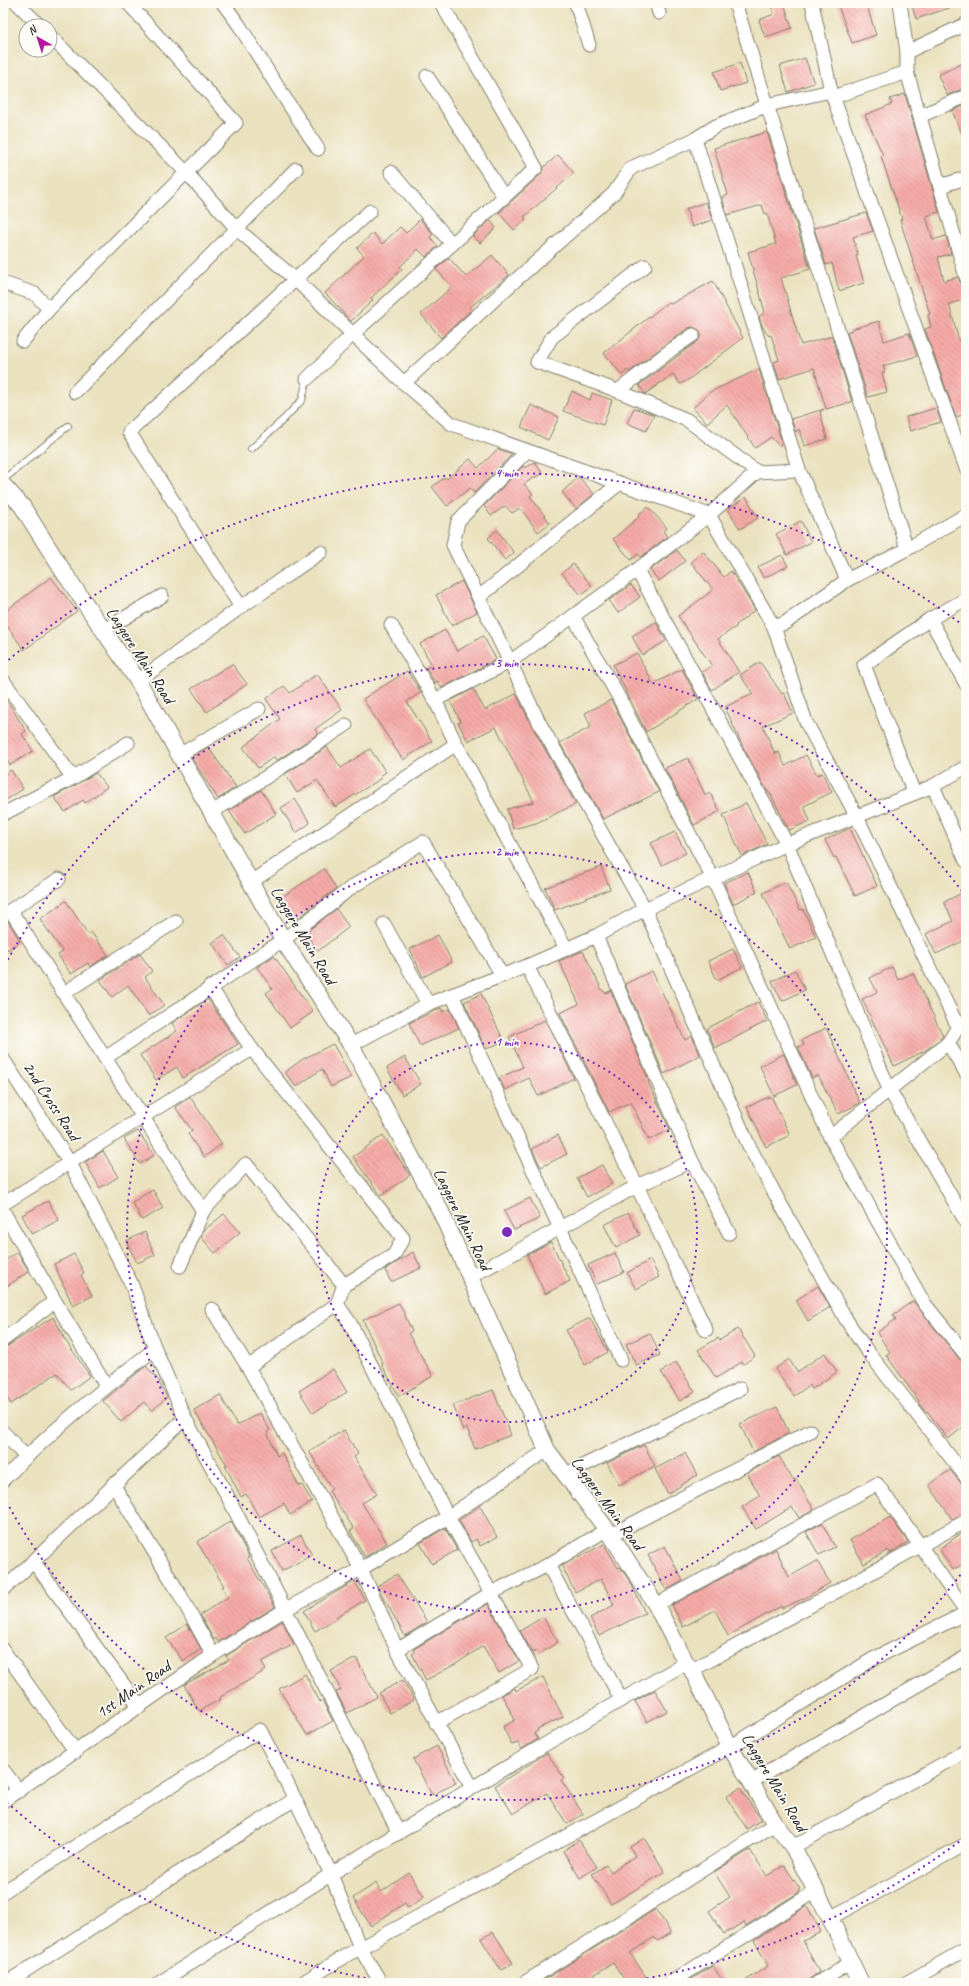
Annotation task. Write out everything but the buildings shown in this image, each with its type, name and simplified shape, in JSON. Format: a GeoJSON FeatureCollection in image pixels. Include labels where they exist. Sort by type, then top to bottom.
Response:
{"type":"FeatureCollection","features":[{"type":"Feature","properties":{"kind":"street"},"geometry":{"type":"LineString","coordinates":[[17,3],[32,18]]}},
{"type":"Feature","properties":{"kind":"street"},"geometry":{"type":"LineString","coordinates":[[23,340],[49,309],[236,123],[128,3]]}},
{"type":"Feature","properties":{"kind":"street"},"geometry":{"type":"LineString","coordinates":[[223,3],[239,25],[318,149]]}},
{"type":"Feature","properties":{"kind":"street"},"geometry":{"type":"LineString","coordinates":[[307,380],[353,334],[536,168],[441,3]]}},
{"type":"Feature","properties":{"kind":"street"},"geometry":{"type":"LineString","coordinates":[[576,3],[589,45]]}},
{"type":"Feature","properties":{"kind":"street"},"geometry":{"type":"LineString","coordinates":[[735,3],[907,549]]}},
{"type":"Feature","properties":{"kind":"street"},"geometry":{"type":"LineString","coordinates":[[812,3],[832,94],[966,468]]}},
{"type":"Feature","properties":{"kind":"street"},"geometry":{"type":"LineString","coordinates":[[900,3],[907,52],[907,72],[940,186],[964,260],[966,277]]}},
{"type":"Feature","properties":{"kind":"street"},"geometry":{"type":"LineString","coordinates":[[907,52],[966,24]]}},
{"type":"Feature","properties":{"kind":"street"},"geometry":{"type":"LineString","coordinates":[[58,44],[186,172],[237,229],[296,280],[404,383],[452,424],[709,515],[774,627],[806,722],[856,815],[962,1024],[948,1043],[830,1137]]}},
{"type":"Feature","properties":{"kind":"street"},"geometry":{"type":"LineString","coordinates":[[404,383],[508,286],[614,193],[631,168],[695,139],[716,126],[768,105],[832,94],[907,72]]}},
{"type":"Feature","properties":{"kind":"street"},"geometry":{"type":"LineString","coordinates":[[427,76],[504,197]]}},
{"type":"Feature","properties":{"kind":"street"},"geometry":{"type":"LineString","coordinates":[[920,116],[966,96]]}},
{"type":"Feature","properties":{"kind":"street"},"geometry":{"type":"LineString","coordinates":[[695,139],[799,470],[847,580]]}},
{"type":"Feature","properties":{"kind":"street"},"geometry":{"type":"LineString","coordinates":[[75,392],[296,169]]}},
{"type":"Feature","properties":{"kind":"street"},"geometry":{"type":"LineString","coordinates":[[392,172],[452,244]]}},
{"type":"Feature","properties":{"kind":"street"},"geometry":{"type":"LineString","coordinates":[[940,186],[966,178]]}},
{"type":"Feature","properties":{"kind":"street"},"geometry":{"type":"LineString","coordinates":[[241,607],[129,432],[370,211]]}},
{"type":"Feature","properties":{"kind":"street"},"geometry":{"type":"LineString","coordinates":[[645,266],[552,336],[537,362],[618,391],[687,420],[757,472]]}},
{"type":"Feature","properties":{"kind":"street"},"geometry":{"type":"LineString","coordinates":[[3,283],[35,294],[49,309]]}},
{"type":"Feature","properties":{"kind":"street"},"geometry":{"type":"LineString","coordinates":[[618,391],[693,335]]}},
{"type":"Feature","properties":{"kind":"street"},"geometry":{"type":"LineString","coordinates":[[527,451],[458,521],[453,546],[511,661],[540,724],[645,909],[750,1146],[781,1205],[847,1321],[862,1343],[966,1477]]}},
{"type":"Feature","properties":{"kind":"street"},"geometry":{"type":"LineString","coordinates":[[435,700],[511,661],[637,570],[709,515],[757,472],[799,470]]}},
{"type":"Feature","properties":{"kind":"street"},"geometry":{"type":"LineString","coordinates":[[479,597],[620,483]]}},
{"type":"Feature","properties":{"kind":"street","name":"Laggere Main Road"},"geometry":{"type":"LineString","coordinates":[[3,485],[22,506],[63,571],[138,681],[282,940],[351,1044],[441,1212],[547,1450],[564,1475],[608,1532],[656,1605],[730,1747],[775,1824],[793,1847],[830,1918],[861,1983]]}},
{"type":"Feature","properties":{"kind":"street"},"geometry":{"type":"LineString","coordinates":[[774,627],[785,623],[847,580],[907,549],[966,515]]}},
{"type":"Feature","properties":{"kind":"street"},"geometry":{"type":"LineString","coordinates":[[138,681],[321,552]]}},
{"type":"Feature","properties":{"kind":"street"},"geometry":{"type":"LineString","coordinates":[[637,570],[787,844],[890,1089],[966,1222]]}},
{"type":"Feature","properties":{"kind":"street"},"geometry":{"type":"LineString","coordinates":[[104,630],[162,596]]}},
{"type":"Feature","properties":{"kind":"street"},"geometry":{"type":"LineString","coordinates":[[914,792],[864,665],[930,619],[966,599]]}},
{"type":"Feature","properties":{"kind":"street"},"geometry":{"type":"LineString","coordinates":[[573,616],[617,694],[713,879],[830,1137],[924,1303],[966,1355]]}},
{"type":"Feature","properties":{"kind":"street"},"geometry":{"type":"LineString","coordinates":[[930,619],[966,684]]}},
{"type":"Feature","properties":{"kind":"street"},"geometry":{"type":"LineString","coordinates":[[392,625],[435,700],[456,744],[566,948]]}},
{"type":"Feature","properties":{"kind":"street"},"geometry":{"type":"LineString","coordinates":[[3,680],[73,778]]}},
{"type":"Feature","properties":{"kind":"street"},"geometry":{"type":"LineString","coordinates":[[179,755],[259,709]]}},
{"type":"Feature","properties":{"kind":"street"},"geometry":{"type":"LineString","coordinates":[[211,813],[346,725]]}},
{"type":"Feature","properties":{"kind":"street"},"geometry":{"type":"LineString","coordinates":[[3,814],[73,778],[128,743]]}},
{"type":"Feature","properties":{"kind":"street"},"geometry":{"type":"LineString","coordinates":[[251,882],[456,744]]}},
{"type":"Feature","properties":{"kind":"street"},"geometry":{"type":"LineString","coordinates":[[351,1044],[428,1004],[527,966],[596,936],[645,909],[787,844],[856,815],[932,786],[966,767]]}},
{"type":"Feature","properties":{"kind":"street"},"geometry":{"type":"LineString","coordinates":[[932,786],[966,861]]}},
{"type":"Feature","properties":{"kind":"street"},"geometry":{"type":"LineString","coordinates":[[105,1058],[282,940],[352,887],[423,842],[502,975]]}},
{"type":"Feature","properties":{"kind":"street"},"geometry":{"type":"LineString","coordinates":[[59,879],[7,913],[64,993],[203,1211]]}},
{"type":"Feature","properties":{"kind":"street"},"geometry":{"type":"LineString","coordinates":[[64,993],[176,921]]}},
{"type":"Feature","properties":{"kind":"street"},"geometry":{"type":"LineString","coordinates":[[384,924],[428,1004]]}},
{"type":"Feature","properties":{"kind":"street"},"geometry":{"type":"LineString","coordinates":[[596,936],[692,1160],[729,1233]]}},
{"type":"Feature","properties":{"kind":"street"},"geometry":{"type":"LineString","coordinates":[[527,966],[638,1186],[706,1330]]}},
{"type":"Feature","properties":{"kind":"street"},"geometry":{"type":"LineString","coordinates":[[210,987],[252,1049],[403,1238],[394,1255],[344,1285],[337,1304],[248,1368]]}},
{"type":"Feature","properties":{"kind":"street"},"geometry":{"type":"LineString","coordinates":[[452,995],[621,1360]]}},
{"type":"Feature","properties":{"kind":"street"},"geometry":{"type":"LineString","coordinates":[[948,1043],[966,1072]]}},
{"type":"Feature","properties":{"kind":"street"},"geometry":{"type":"LineString","coordinates":[[3,1204],[252,1049]]}},
{"type":"Feature","properties":{"kind":"street","name":"2nd Cross Road"},"geometry":{"type":"LineString","coordinates":[[3,1059],[70,1163],[131,1283],[155,1349],[185,1418],[228,1496],[399,1833]]}},
{"type":"Feature","properties":{"kind":"street"},"geometry":{"type":"LineString","coordinates":[[470,1277],[638,1186],[692,1160]]}},
{"type":"Feature","properties":{"kind":"street"},"geometry":{"type":"LineString","coordinates":[[180,1266],[203,1211],[246,1164],[344,1285]]}},
{"type":"Feature","properties":{"kind":"street"},"geometry":{"type":"LineString","coordinates":[[3,1211],[106,1386]]}},
{"type":"Feature","properties":{"kind":"street"},"geometry":{"type":"LineString","coordinates":[[3,1340],[55,1301]]}},
{"type":"Feature","properties":{"kind":"street"},"geometry":{"type":"LineString","coordinates":[[337,1304],[350,1323],[448,1517],[532,1669],[436,1723]]}},
{"type":"Feature","properties":{"kind":"street"},"geometry":{"type":"LineString","coordinates":[[212,1309],[248,1368],[361,1569],[398,1650],[436,1723],[472,1787]]}},
{"type":"Feature","properties":{"kind":"street"},"geometry":{"type":"LineString","coordinates":[[3,1480],[26,1457],[106,1386],[155,1349]]}},
{"type":"Feature","properties":{"kind":"street"},"geometry":{"type":"LineString","coordinates":[[564,1475],[740,1389]]}},
{"type":"Feature","properties":{"kind":"street"},"geometry":{"type":"LineString","coordinates":[[3,1590],[113,1484],[185,1418]]}},
{"type":"Feature","properties":{"kind":"street"},"geometry":{"type":"LineString","coordinates":[[398,1650],[491,1593],[548,1565],[608,1532],[810,1431]]}},
{"type":"Feature","properties":{"kind":"street"},"geometry":{"type":"LineString","coordinates":[[3,1432],[26,1457]]}},
{"type":"Feature","properties":{"kind":"street","name":"1st Main Road"},"geometry":{"type":"LineString","coordinates":[[3,1801],[76,1752],[213,1655],[286,1609],[361,1569],[448,1517],[547,1450]]}},
{"type":"Feature","properties":{"kind":"street"},"geometry":{"type":"LineString","coordinates":[[113,1484],[179,1593],[213,1655]]}},
{"type":"Feature","properties":{"kind":"street"},"geometry":{"type":"LineString","coordinates":[[302,1983],[360,1948],[730,1747],[873,1659],[966,1612],[877,1484],[656,1605]]}},
{"type":"Feature","properties":{"kind":"street"},"geometry":{"type":"LineString","coordinates":[[159,1983],[472,1787],[621,1699],[689,1666],[921,1547],[966,1521]]}},
{"type":"Feature","properties":{"kind":"street"},"geometry":{"type":"LineString","coordinates":[[33,1561],[140,1707]]}},
{"type":"Feature","properties":{"kind":"street"},"geometry":{"type":"LineString","coordinates":[[548,1565],[621,1699]]}},
{"type":"Feature","properties":{"kind":"street"},"geometry":{"type":"LineString","coordinates":[[3,1650],[76,1752]]}},
{"type":"Feature","properties":{"kind":"street"},"geometry":{"type":"LineString","coordinates":[[750,1782],[966,1657]]}},
{"type":"Feature","properties":{"kind":"street"},"geometry":{"type":"LineString","coordinates":[[3,1892],[260,1730],[331,1874],[360,1948],[381,1983]]}},
{"type":"Feature","properties":{"kind":"street"},"geometry":{"type":"LineString","coordinates":[[793,1847],[966,1751]]}},
{"type":"Feature","properties":{"kind":"street"},"geometry":{"type":"LineString","coordinates":[[3,1770],[19,1790]]}},
{"type":"Feature","properties":{"kind":"street"},"geometry":{"type":"LineString","coordinates":[[9,1981],[295,1799]]}},
{"type":"Feature","properties":{"kind":"street"},"geometry":{"type":"LineString","coordinates":[[524,1983],[775,1824]]}},
{"type":"Feature","properties":{"kind":"street"},"geometry":{"type":"LineString","coordinates":[[830,1918],[966,1844]]}},
{"type":"Feature","properties":{"kind":"street"},"geometry":{"type":"LineString","coordinates":[[670,1983],[816,1891]]}},
{"type":"Feature","properties":{"kind":"street"},"geometry":{"type":"LineString","coordinates":[[906,1983],[966,1949]]}},
{"type":"Feature","properties":{"kind":"street"},"geometry":{"type":"LineString","coordinates":[[817,1983],[852,1962]]}},
{"type":"Feature","properties":{"kind":"lane"},"geometry":{"type":"LineString","coordinates":[[251,449],[284,419],[302,400],[307,380]]}},
{"type":"Feature","properties":{"kind":"lane"},"geometry":{"type":"LineString","coordinates":[[3,480],[68,426]]}}]}
